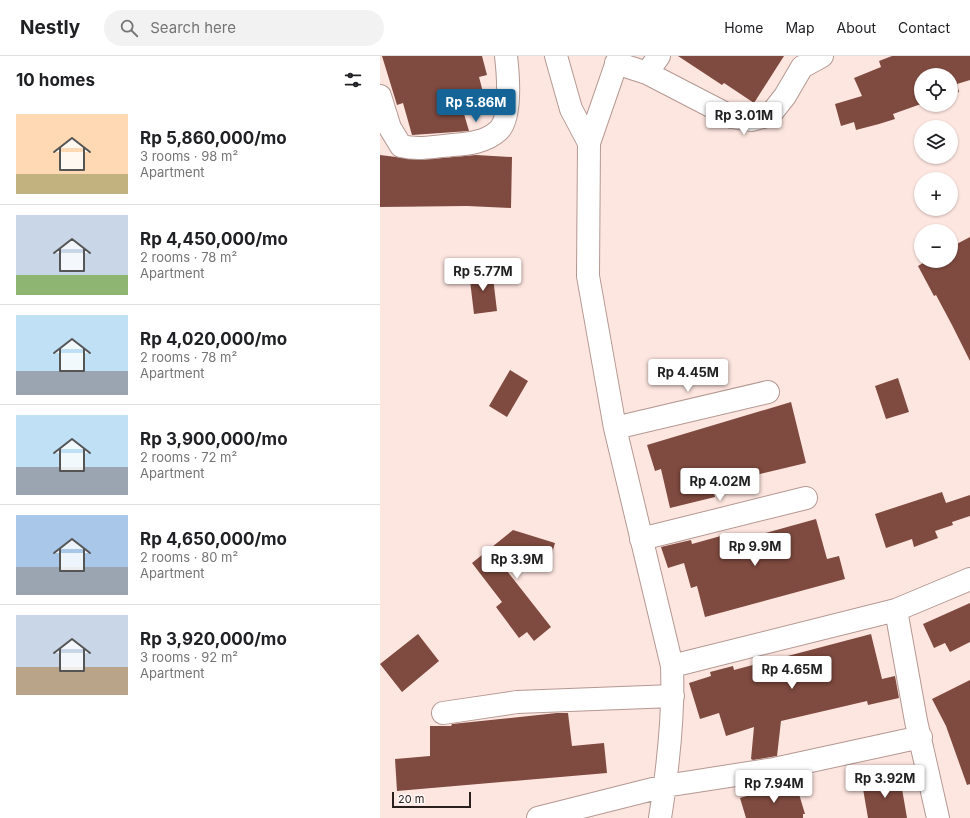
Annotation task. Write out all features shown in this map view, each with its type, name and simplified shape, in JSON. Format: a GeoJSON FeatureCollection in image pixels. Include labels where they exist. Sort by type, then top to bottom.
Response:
{"type":"FeatureCollection","features":[{"type":"Feature","properties":{"kind":"street"},"geometry":{"type":"LineString","coordinates":[[380,96],[390,128],[401,146],[414,149],[469,143],[489,137],[500,130],[505,115],[508,96],[506,56]]}},
{"type":"Feature","properties":{"kind":"street"},"geometry":{"type":"LineString","coordinates":[[556,56],[571,109],[589,143]]}},
{"type":"Feature","properties":{"kind":"street"},"geometry":{"type":"LineString","coordinates":[[660,818],[665,786],[673,696],[672,666],[615,428],[588,276],[589,143],[618,60],[653,64],[732,117],[752,120],[770,115],[785,96],[802,67],[822,56]]}},
{"type":"Feature","properties":{"kind":"street"},"geometry":{"type":"LineString","coordinates":[[615,428],[768,392]]}},
{"type":"Feature","properties":{"kind":"street"},"geometry":{"type":"LineString","coordinates":[[641,539],[806,498]]}},
{"type":"Feature","properties":{"kind":"street"},"geometry":{"type":"LineString","coordinates":[[672,666],[896,610],[970,579]]}},
{"type":"Feature","properties":{"kind":"street"},"geometry":{"type":"LineString","coordinates":[[896,610],[938,818]]}},
{"type":"Feature","properties":{"kind":"street"},"geometry":{"type":"LineString","coordinates":[[443,713],[517,702],[673,696]]}},
{"type":"Feature","properties":{"kind":"street"},"geometry":{"type":"LineString","coordinates":[[538,818],[665,786],[774,769],[921,737]]}},
{"type":"Feature","properties":{"kind":"building"},"geometry":{"type":"Polygon","coordinates":[[[382,56],[482,56],[487,75],[479,77],[485,100],[462,107],[469,131],[412,135],[403,103],[397,105],[382,56]]]}},
{"type":"Feature","properties":{"kind":"building"},"geometry":{"type":"Polygon","coordinates":[[[678,56],[784,56],[754,103],[724,83],[722,85],[678,56]]]}},
{"type":"Feature","properties":{"kind":"building"},"geometry":{"type":"Polygon","coordinates":[[[892,56],[970,56],[970,80],[958,84],[958,68],[914,68],[914,106],[893,114],[895,119],[879,124],[856,130],[854,122],[841,126],[835,104],[862,96],[854,78],[881,67],[879,61],[892,56]]]}},
{"type":"Feature","properties":{"kind":"building"},"geometry":{"type":"Polygon","coordinates":[[[380,155],[420,160],[476,155],[512,157],[511,208],[467,206],[380,207],[380,155]]]}},
{"type":"Feature","properties":{"kind":"building"},"geometry":{"type":"Polygon","coordinates":[[[970,237],[970,361],[936,295],[934,296],[919,268],[958,268],[958,243],[970,237]]]}},
{"type":"Feature","properties":{"kind":"building"},"geometry":{"type":"Polygon","coordinates":[[[492,269],[497,311],[474,314],[469,272],[492,269]]]}},
{"type":"Feature","properties":{"kind":"building"},"geometry":{"type":"Polygon","coordinates":[[[510,370],[528,381],[507,417],[489,406],[510,370]]]}},
{"type":"Feature","properties":{"kind":"building"},"geometry":{"type":"Polygon","coordinates":[[[898,378],[909,412],[886,419],[875,386],[898,378]]]}},
{"type":"Feature","properties":{"kind":"building"},"geometry":{"type":"Polygon","coordinates":[[[791,402],[806,463],[718,484],[719,488],[713,490],[715,497],[670,508],[661,469],[655,471],[647,445],[791,402]]]}},
{"type":"Feature","properties":{"kind":"building"},"geometry":{"type":"Polygon","coordinates":[[[942,492],[946,503],[970,495],[970,516],[952,522],[953,525],[935,531],[938,538],[914,547],[912,539],[886,548],[875,514],[942,492]]]}},
{"type":"Feature","properties":{"kind":"building"},"geometry":{"type":"Polygon","coordinates":[[[816,519],[827,559],[839,556],[845,579],[705,617],[697,586],[691,588],[684,563],[668,568],[661,547],[691,540],[692,544],[728,534],[730,543],[816,519]]]}},
{"type":"Feature","properties":{"kind":"building"},"geometry":{"type":"Polygon","coordinates":[[[513,530],[555,543],[547,572],[496,557],[551,627],[534,641],[527,632],[519,638],[496,607],[502,602],[472,563],[513,530]]]}},
{"type":"Feature","properties":{"kind":"building"},"geometry":{"type":"Polygon","coordinates":[[[970,603],[970,642],[950,652],[945,643],[934,648],[923,624],[970,603]]]}},
{"type":"Feature","properties":{"kind":"building"},"geometry":{"type":"Polygon","coordinates":[[[418,634],[439,661],[402,692],[380,664],[418,634]]]}},
{"type":"Feature","properties":{"kind":"building"},"geometry":{"type":"Polygon","coordinates":[[[871,634],[882,679],[895,676],[899,698],[868,705],[867,701],[781,721],[777,756],[753,760],[751,759],[754,727],[726,736],[719,713],[700,719],[689,683],[711,676],[710,672],[733,666],[734,670],[871,634]]]}},
{"type":"Feature","properties":{"kind":"building"},"geometry":{"type":"Polygon","coordinates":[[[970,680],[970,784],[967,785],[946,726],[932,699],[970,680]]]}},
{"type":"Feature","properties":{"kind":"building"},"geometry":{"type":"Polygon","coordinates":[[[568,713],[572,746],[604,743],[607,773],[397,791],[395,759],[430,756],[430,726],[451,726],[452,724],[568,713]]]}},
{"type":"Feature","properties":{"kind":"building"},"geometry":{"type":"Polygon","coordinates":[[[900,777],[907,818],[868,818],[862,783],[900,777]]]}},
{"type":"Feature","properties":{"kind":"building"},"geometry":{"type":"Polygon","coordinates":[[[796,784],[805,814],[803,814],[803,818],[746,818],[740,798],[773,788],[773,791],[796,784]]]}}]}
